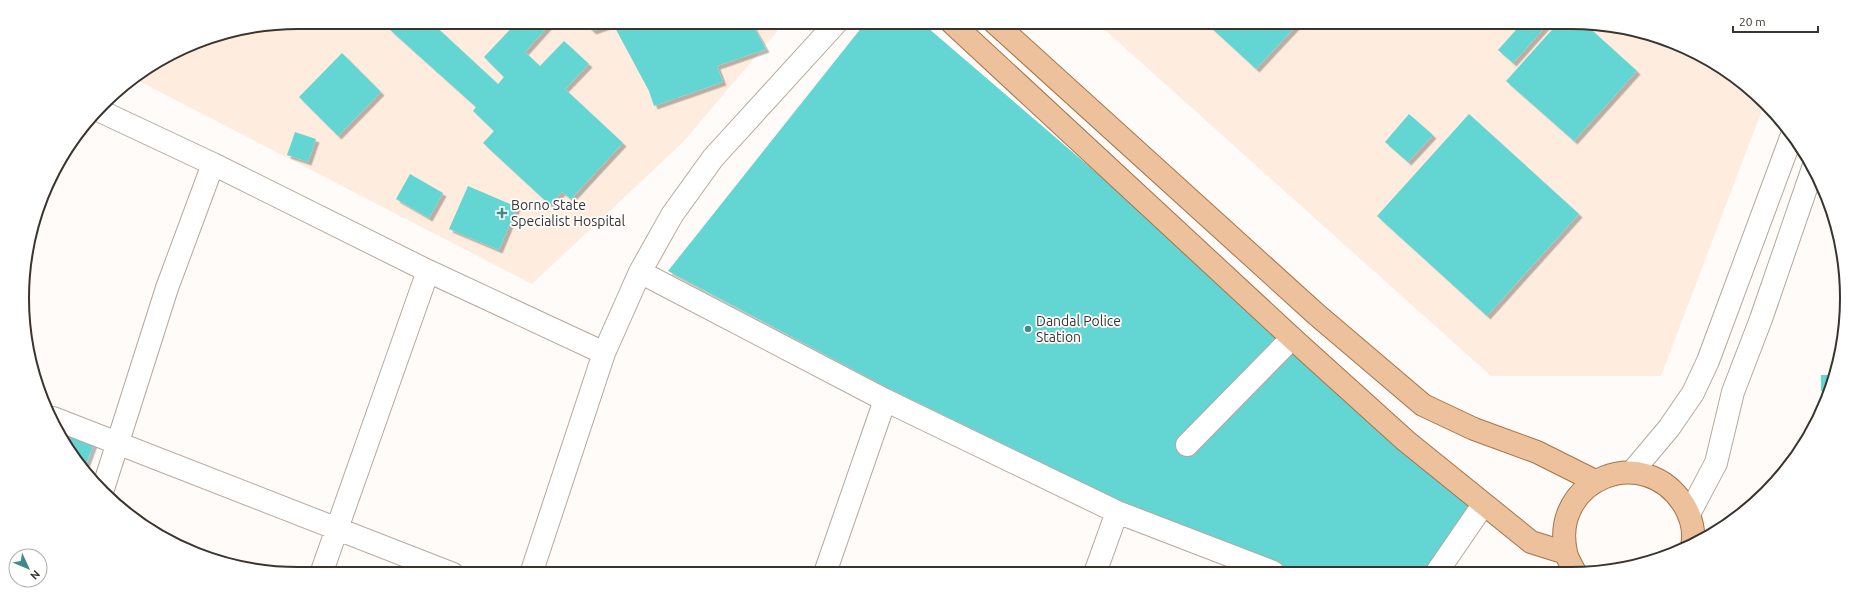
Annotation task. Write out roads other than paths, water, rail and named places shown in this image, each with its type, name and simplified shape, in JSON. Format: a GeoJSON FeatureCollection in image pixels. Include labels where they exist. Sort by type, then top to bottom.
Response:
{"type":"FeatureCollection","features":[{"type":"Feature","properties":{"kind":"main road"},"geometry":{"type":"LineString","coordinates":[[959,29],[1292,338],[1406,441],[1531,542],[1571,563]]}},
{"type":"Feature","properties":{"kind":"main road"},"geometry":{"type":"LineString","coordinates":[[1002,29],[1316,314],[1423,405],[1474,429],[1537,452],[1595,481]]}},
{"type":"Feature","properties":{"kind":"main road"},"geometry":{"type":"LineString","coordinates":[[1571,563],[1564,533],[1568,512],[1579,495],[1595,481],[1613,474],[1632,472],[1656,478],[1676,492],[1696,531]]}},
{"type":"Feature","properties":{"kind":"street"},"geometry":{"type":"LineString","coordinates":[[533,567],[604,353],[640,272],[672,215],[712,158],[831,29]]}},
{"type":"Feature","properties":{"kind":"street"},"geometry":{"type":"LineString","coordinates":[[104,113],[213,164],[428,271],[604,353]]}},
{"type":"Feature","properties":{"kind":"street"},"geometry":{"type":"LineString","coordinates":[[1632,472],[1669,428],[1693,392],[1708,362],[1790,142]]}},
{"type":"Feature","properties":{"kind":"street"},"geometry":{"type":"LineString","coordinates":[[105,484],[167,288],[213,164]]}},
{"type":"Feature","properties":{"kind":"street"},"geometry":{"type":"LineString","coordinates":[[1696,531],[1716,463],[1733,392],[1761,319],[1810,176]]}},
{"type":"Feature","properties":{"kind":"street"},"geometry":{"type":"LineString","coordinates":[[323,567],[428,271]]}},
{"type":"Feature","properties":{"kind":"street"},"geometry":{"type":"LineString","coordinates":[[640,272],[885,400],[1117,512],[1260,567]]}},
{"type":"Feature","properties":{"kind":"street"},"geometry":{"type":"LineString","coordinates":[[1187,445],[1292,338]]}},
{"type":"Feature","properties":{"kind":"street"},"geometry":{"type":"LineString","coordinates":[[827,567],[885,400]]}},
{"type":"Feature","properties":{"kind":"street"},"geometry":{"type":"LineString","coordinates":[[59,420],[435,567]]}},
{"type":"Feature","properties":{"kind":"street"},"geometry":{"type":"LineString","coordinates":[[1440,567],[1483,504]]}},
{"type":"Feature","properties":{"kind":"street"},"geometry":{"type":"LineString","coordinates":[[1097,567],[1117,512]]}},
{"type":"Feature","properties":{"kind":"place","name":"Borno State Specialist Hospital"},"geometry":{"type":"Point","coordinates":[502,213]}},
{"type":"Feature","properties":{"kind":"place","name":"Dandal Police Station"},"geometry":{"type":"Point","coordinates":[1028,329]}}]}
